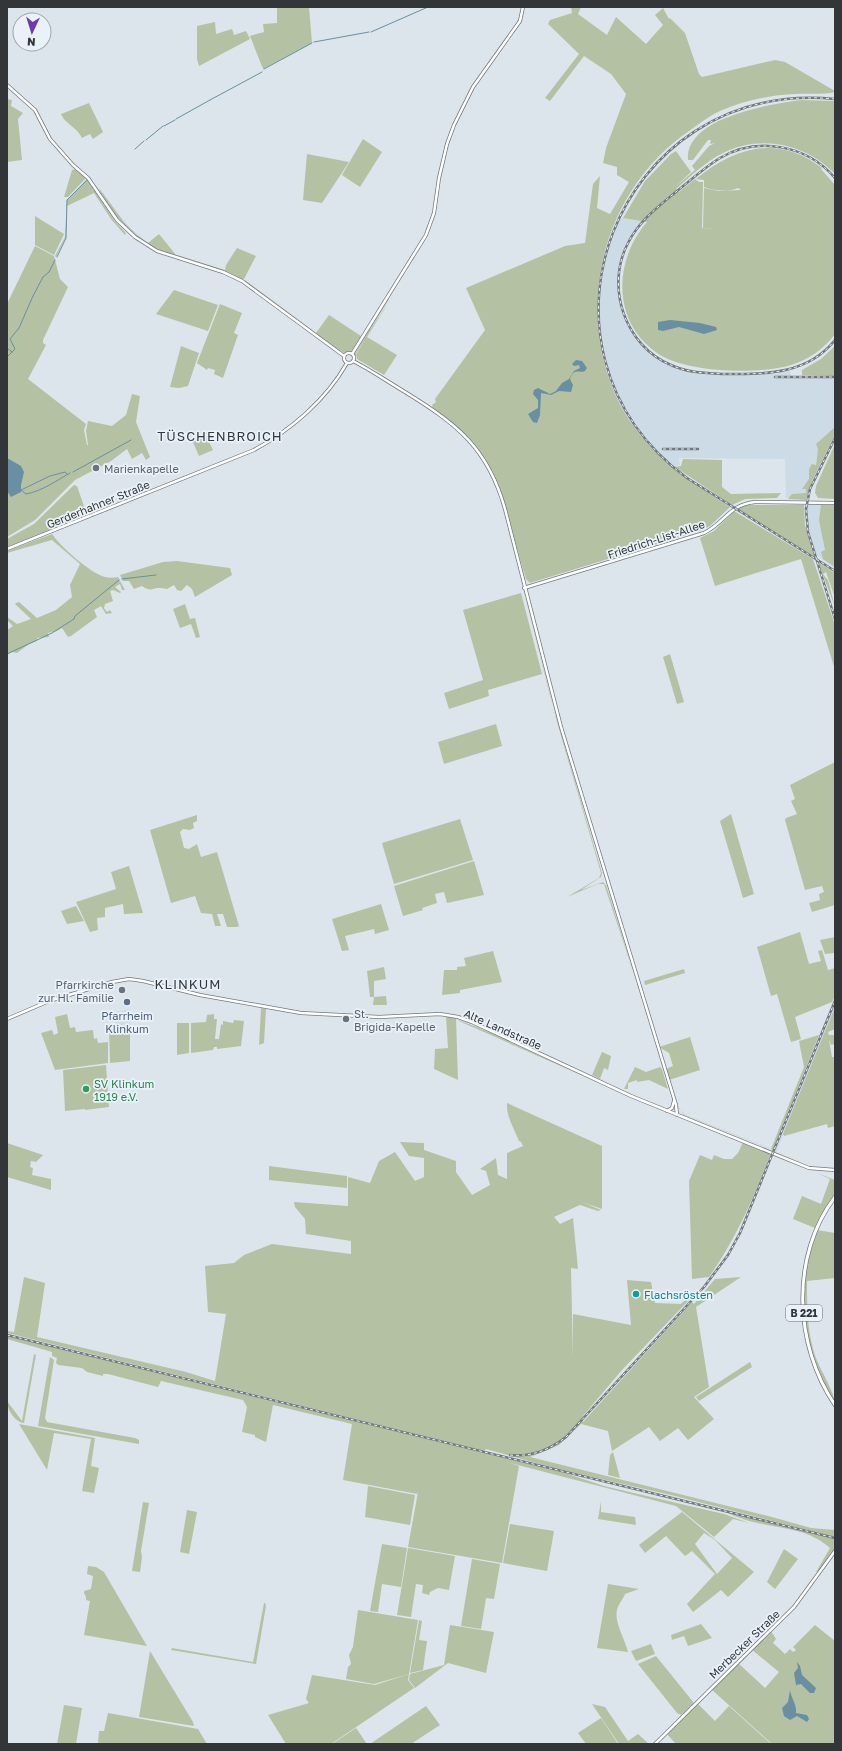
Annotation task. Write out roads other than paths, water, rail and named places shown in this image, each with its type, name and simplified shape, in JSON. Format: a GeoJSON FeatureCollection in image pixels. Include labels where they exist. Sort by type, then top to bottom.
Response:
{"type":"FeatureCollection","features":[{"type":"Feature","properties":{"kind":"main road"},"geometry":{"type":"LineString","coordinates":[[353,361],[352,354],[426,235],[434,212],[439,178],[454,124],[473,87],[520,21],[523,7]]}},
{"type":"Feature","properties":{"kind":"main road"},"geometry":{"type":"LineString","coordinates":[[7,85],[35,110],[50,139],[73,165],[88,178],[117,220],[139,241],[164,253],[216,270],[242,281],[344,356],[344,360],[347,363],[353,361]]}},
{"type":"Feature","properties":{"kind":"main road"},"geometry":{"type":"LineString","coordinates":[[344,356],[347,354],[352,354]]}},
{"type":"Feature","properties":{"kind":"main road"},"geometry":{"type":"LineString","coordinates":[[353,361],[447,419],[458,428],[481,454],[490,469],[501,495],[560,727],[677,1113]]}},
{"type":"Feature","properties":{"kind":"main road","name":"Gerderhahner Straße"},"geometry":{"type":"LineString","coordinates":[[7,549],[254,450],[276,437],[307,412],[328,389],[347,363]]}},
{"type":"Feature","properties":{"kind":"main road","name":"Friedrich-List-Allee"},"geometry":{"type":"LineString","coordinates":[[524,588],[704,533],[714,528],[732,509],[742,504],[754,502],[835,503]]}},
{"type":"Feature","properties":{"kind":"main road","name":"Alte Landstraße"},"geometry":{"type":"LineString","coordinates":[[7,1019],[49,1001],[112,982],[129,979],[200,995],[301,1013],[374,1017],[448,1015],[472,1022],[667,1111],[677,1113],[810,1168],[835,1170]]}},
{"type":"Feature","properties":{"kind":"main road"},"geometry":{"type":"LineString","coordinates":[[667,1111],[673,1106],[674,1100]]}},
{"type":"Feature","properties":{"kind":"main road","name":"B 221"},"geometry":{"type":"LineString","coordinates":[[835,1197],[822,1217],[810,1246],[804,1278],[803,1301],[805,1328],[812,1358],[821,1380],[835,1405]]}},
{"type":"Feature","properties":{"kind":"main road","name":"Merbecker Straße"},"geometry":{"type":"LineString","coordinates":[[656,1743],[794,1607],[835,1551]]}},
{"type":"Feature","properties":{"kind":"water"},"geometry":{"type":"Polygon","coordinates":[[[670,320],[700,323],[716,327],[717,330],[704,334],[679,327],[663,331],[658,330],[658,322],[670,320]]]}},
{"type":"Feature","properties":{"kind":"water"},"geometry":{"type":"Polygon","coordinates":[[[576,360],[582,361],[587,368],[583,372],[573,373],[570,379],[573,385],[571,392],[559,391],[551,395],[541,393],[540,415],[537,423],[533,422],[528,414],[538,408],[538,400],[533,394],[534,390],[538,388],[550,394],[556,391],[562,383],[569,379],[574,371],[580,368],[579,365],[574,366],[572,364],[576,360]]]}},
{"type":"Feature","properties":{"kind":"water"},"geometry":{"type":"Polygon","coordinates":[[[7,458],[21,466],[24,472],[21,492],[11,497],[7,491],[7,458]]]}},
{"type":"Feature","properties":{"kind":"water"},"geometry":{"type":"Polygon","coordinates":[[[797,1662],[800,1666],[802,1675],[816,1688],[814,1693],[810,1693],[801,1684],[796,1685],[794,1673],[798,1668],[797,1662]]]}},
{"type":"Feature","properties":{"kind":"water"},"geometry":{"type":"Polygon","coordinates":[[[790,1690],[796,1707],[796,1713],[807,1715],[809,1719],[807,1722],[797,1716],[790,1720],[784,1716],[782,1708],[788,1702],[790,1690]]]}},
{"type":"Feature","properties":{"kind":"waterway"},"geometry":{"type":"LineString","coordinates":[[371,32],[428,7]]}},
{"type":"Feature","properties":{"kind":"waterway"},"geometry":{"type":"LineString","coordinates":[[314,42],[369,32]]}},
{"type":"Feature","properties":{"kind":"waterway"},"geometry":{"type":"LineString","coordinates":[[264,69],[312,43]]}},
{"type":"Feature","properties":{"kind":"waterway"},"geometry":{"type":"LineString","coordinates":[[210,100],[262,72]]}},
{"type":"Feature","properties":{"kind":"waterway"},"geometry":{"type":"LineString","coordinates":[[176,119],[210,100]]}},
{"type":"Feature","properties":{"kind":"waterway"},"geometry":{"type":"LineString","coordinates":[[164,126],[175,120]]}},
{"type":"Feature","properties":{"kind":"waterway"},"geometry":{"type":"LineString","coordinates":[[146,140],[163,126]]}},
{"type":"Feature","properties":{"kind":"waterway"},"geometry":{"type":"LineString","coordinates":[[135,149],[144,141]]}},
{"type":"Feature","properties":{"kind":"waterway"},"geometry":{"type":"LineString","coordinates":[[57,257],[66,238],[67,200],[87,180]]}},
{"type":"Feature","properties":{"kind":"waterway"},"geometry":{"type":"LineString","coordinates":[[7,357],[15,349],[10,339],[19,328],[43,277],[49,272],[55,260]]}},
{"type":"Feature","properties":{"kind":"waterway"},"geometry":{"type":"LineString","coordinates":[[7,348],[12,352]]}},
{"type":"Feature","properties":{"kind":"waterway"},"geometry":{"type":"LineString","coordinates":[[73,472],[131,440]]}},
{"type":"Feature","properties":{"kind":"waterway"},"geometry":{"type":"LineString","coordinates":[[21,490],[50,476],[65,472],[67,474]]}},
{"type":"Feature","properties":{"kind":"waterway"},"geometry":{"type":"LineString","coordinates":[[21,490],[26,494],[38,491],[70,473]]}},
{"type":"Feature","properties":{"kind":"waterway"},"geometry":{"type":"LineString","coordinates":[[122,579],[156,575]]}},
{"type":"Feature","properties":{"kind":"waterway"},"geometry":{"type":"LineString","coordinates":[[7,654],[52,633],[74,619],[75,616],[119,580]]}},
{"type":"Feature","properties":{"kind":"railway"},"geometry":{"type":"LineString","coordinates":[[835,99],[759,104],[695,131],[646,175],[613,232],[599,295],[605,361],[634,424],[687,478],[835,571]]}},
{"type":"Feature","properties":{"kind":"railway"},"geometry":{"type":"LineString","coordinates":[[835,178],[824,167],[811,158],[796,151],[781,147],[766,146],[750,147],[735,151],[720,158],[703,169],[650,214],[628,243],[621,260],[619,278],[619,296],[631,330],[642,344],[655,356],[677,368],[697,372],[724,374],[755,374],[785,370],[812,360],[824,352],[835,340]]}},
{"type":"Feature","properties":{"kind":"railway"},"geometry":{"type":"LineString","coordinates":[[775,377],[835,377]]}},
{"type":"Feature","properties":{"kind":"railway"},"geometry":{"type":"LineString","coordinates":[[835,438],[810,489],[806,509],[808,532],[835,619]]}},
{"type":"Feature","properties":{"kind":"railway"},"geometry":{"type":"LineString","coordinates":[[663,449],[698,449]]}},
{"type":"Feature","properties":{"kind":"railway"},"geometry":{"type":"LineString","coordinates":[[510,1455],[526,1455],[540,1452],[553,1446],[566,1437],[704,1287],[728,1255],[740,1233],[835,1001]]}},
{"type":"Feature","properties":{"kind":"railway"},"geometry":{"type":"LineString","coordinates":[[7,1335],[835,1538]]}},
{"type":"Feature","properties":{"kind":"place","name":"Marienkapelle"},"geometry":{"type":"Point","coordinates":[96,468]}},
{"type":"Feature","properties":{"kind":"place","name":"Pfarrkirche zur Hl. Familie"},"geometry":{"type":"Point","coordinates":[122,990]}},
{"type":"Feature","properties":{"kind":"place","name":"Pfarrheim Klinkum"},"geometry":{"type":"Point","coordinates":[127,1002]}},
{"type":"Feature","properties":{"kind":"place","name":"St. Brigida-Kapelle"},"geometry":{"type":"Point","coordinates":[346,1019]}},
{"type":"Feature","properties":{"kind":"place","name":"SV Klinkum 1919 e.V."},"geometry":{"type":"Point","coordinates":[86,1089]}},
{"type":"Feature","properties":{"kind":"place","name":"Flachsrösten"},"geometry":{"type":"Point","coordinates":[636,1294]}},
{"type":"Feature","properties":{"kind":"district","name":"TÜSCHENBROICH"},"geometry":{"type":"Point","coordinates":[220,436]}},
{"type":"Feature","properties":{"kind":"district","name":"KLINKUM"},"geometry":{"type":"Point","coordinates":[188,984]}}]}
